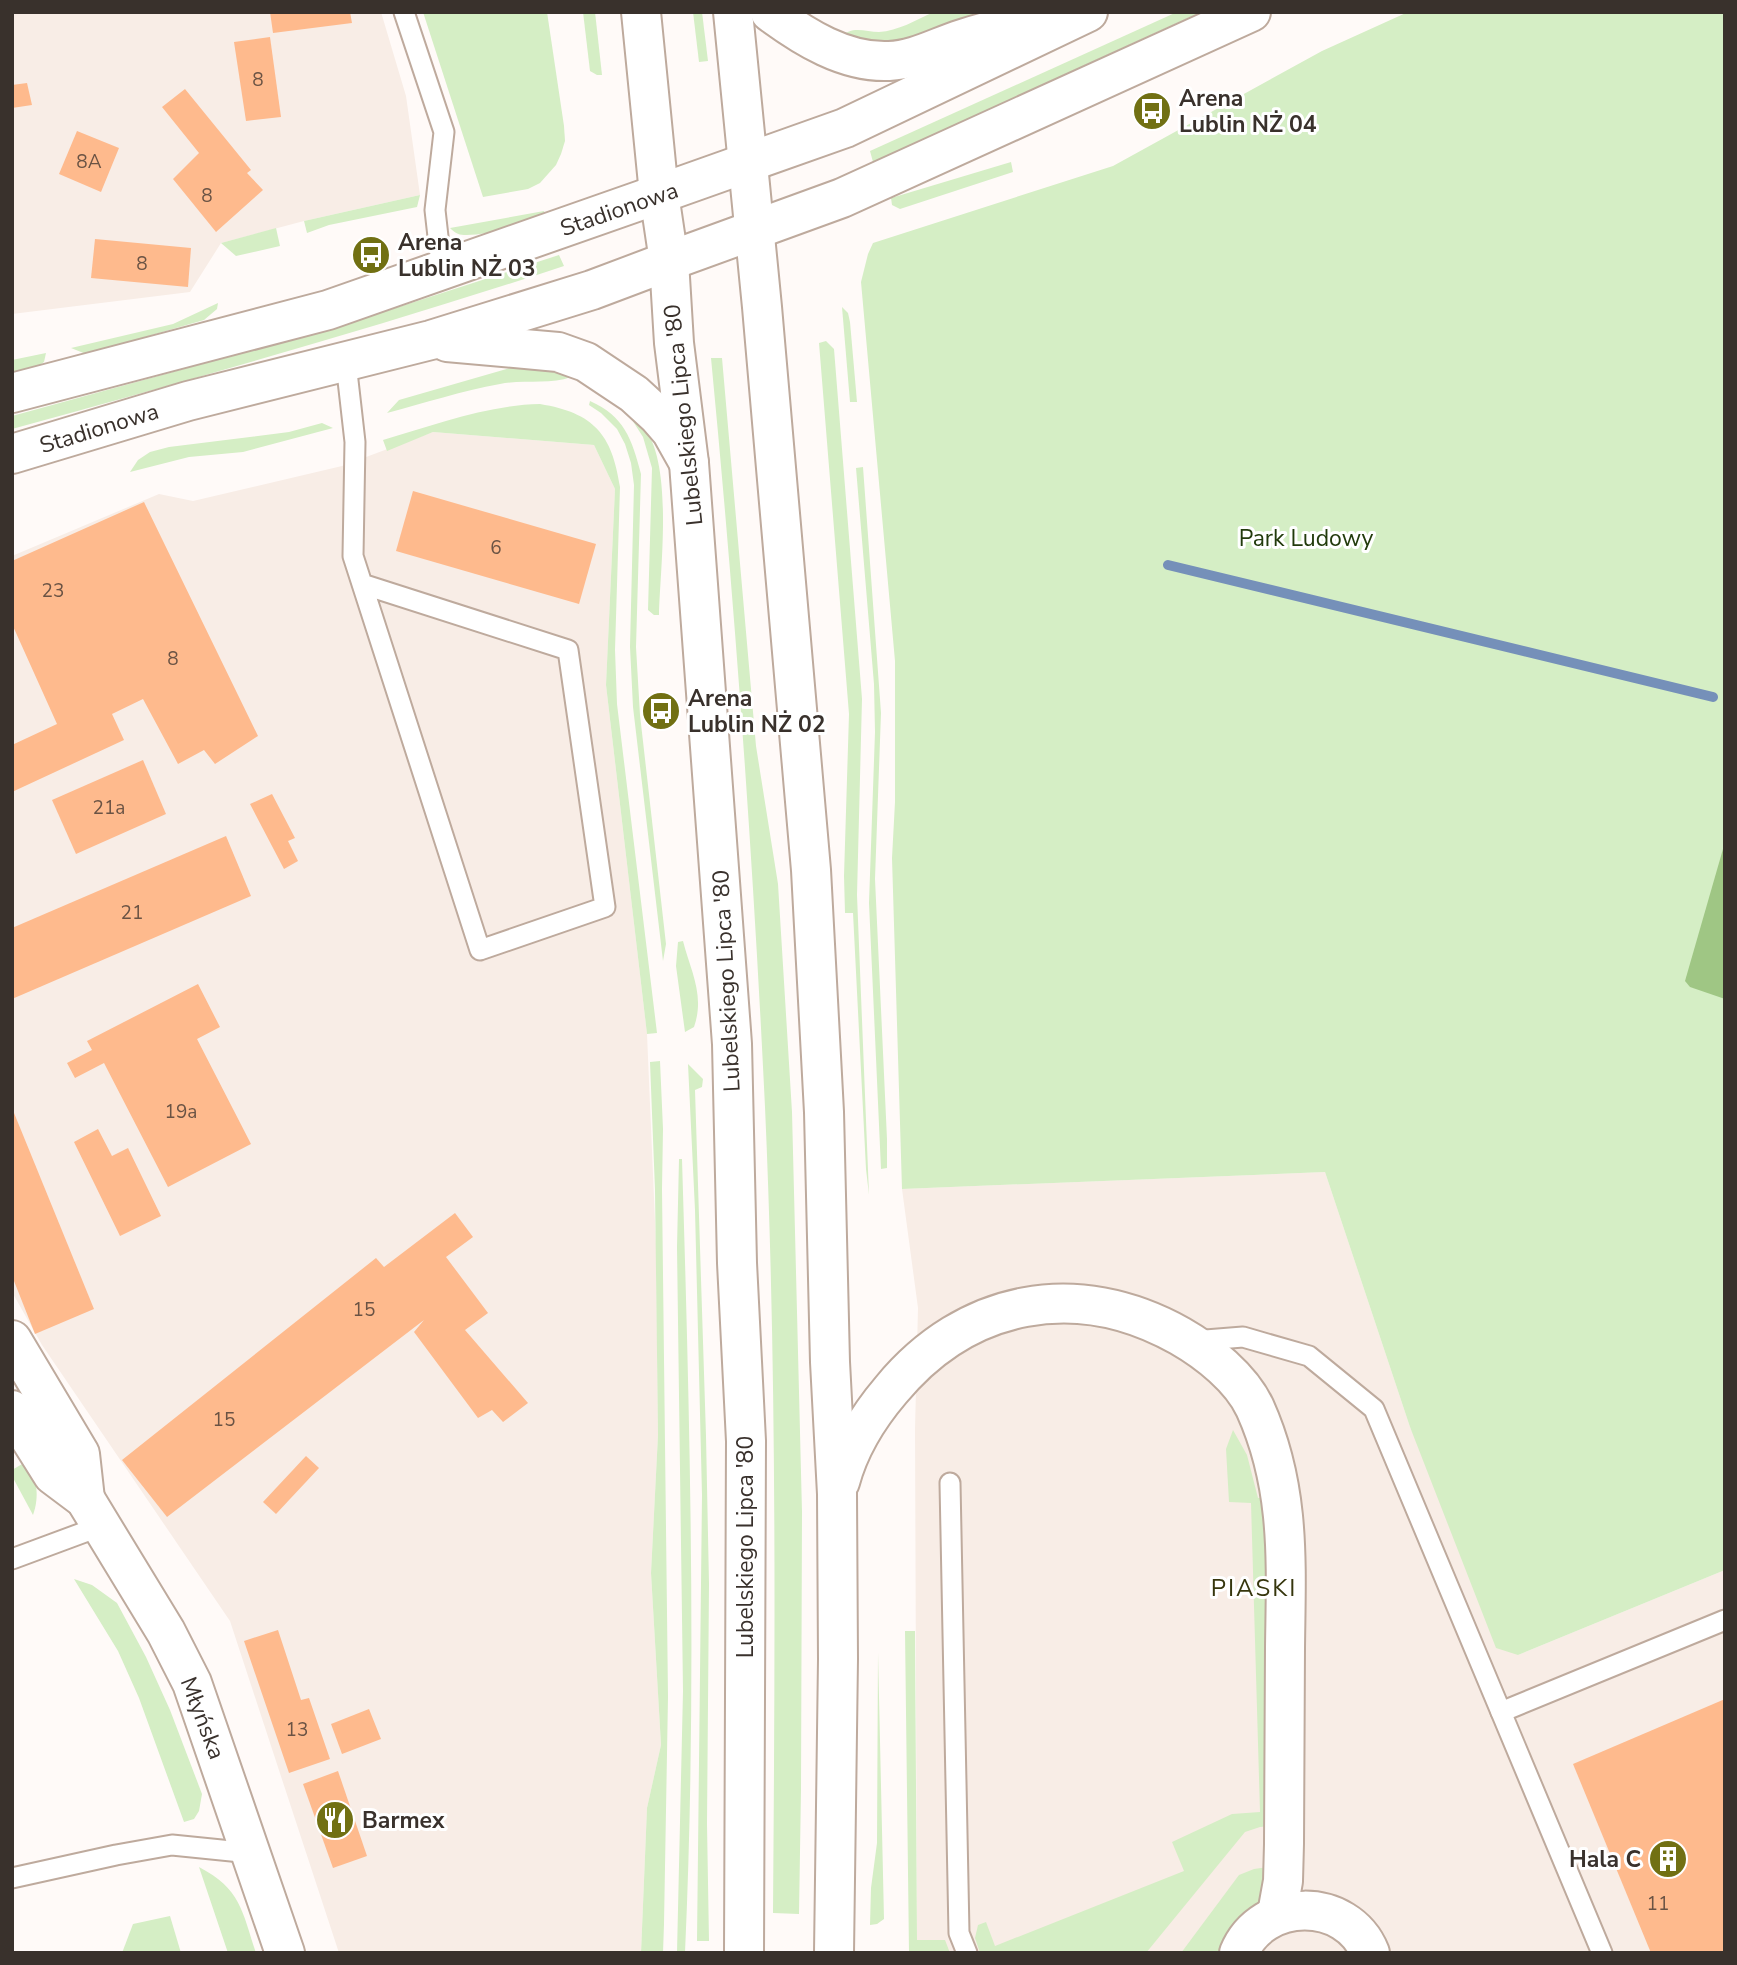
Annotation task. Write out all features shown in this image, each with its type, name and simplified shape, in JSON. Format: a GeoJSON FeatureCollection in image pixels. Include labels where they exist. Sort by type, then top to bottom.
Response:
{"type":"FeatureCollection","features":[{"type":"Feature","properties":{"kind":"main road","name":"Lubelskiego Lipca '80"},"geometry":{"type":"LineString","coordinates":[[641,12],[659,194],[669,261],[674,343],[689,463],[732,1044],[737,1263],[746,1441],[744,1953]]}},
{"type":"Feature","properties":{"kind":"main road"},"geometry":{"type":"LineString","coordinates":[[733,12],[755,230],[811,870],[824,1112],[830,1362],[837,1494],[834,1953]]}},
{"type":"Feature","properties":{"kind":"main road"},"geometry":{"type":"LineString","coordinates":[[770,12],[808,38],[832,50],[888,61],[920,56],[959,40],[1055,12]]}},
{"type":"Feature","properties":{"kind":"main road","name":"Stadionowa"},"geometry":{"type":"LineString","coordinates":[[12,393],[328,310],[442,272],[845,128],[1088,12]]}},
{"type":"Feature","properties":{"kind":"main road","name":"Stadionowa"},"geometry":{"type":"LineString","coordinates":[[12,454],[188,401],[430,340],[592,290],[842,198],[1251,12]]}},
{"type":"Feature","properties":{"kind":"main road","name":"Stadionowa"},"geometry":{"type":"LineString","coordinates":[[430,340],[558,352],[586,362],[634,394],[671,431],[689,463]]}},
{"type":"Feature","properties":{"kind":"main road"},"geometry":{"type":"LineString","coordinates":[[837,1494],[846,1461],[876,1408],[900,1379],[940,1343],[979,1320],[1020,1307],[1086,1303],[1121,1310],[1154,1321],[1189,1341],[1228,1371],[1254,1405],[1269,1442],[1281,1490],[1286,1541],[1284,1844],[1283,1881],[1278,1914]]}},
{"type":"Feature","properties":{"kind":"main road","name":"Młyńska"},"geometry":{"type":"LineString","coordinates":[[12,1340],[80,1454],[93,1513]]}},
{"type":"Feature","properties":{"kind":"main road","name":"Młyńska"},"geometry":{"type":"LineString","coordinates":[[12,1409],[53,1475],[93,1513],[166,1632],[192,1682],[285,1953]]}},
{"type":"Feature","properties":{"kind":"main road"},"geometry":{"type":"LineString","coordinates":[[1239,1953],[1243,1943],[1258,1926],[1278,1914],[1298,1909],[1338,1917],[1355,1929],[1370,1953]]}},
{"type":"Feature","properties":{"kind":"lane"},"geometry":{"type":"LineString","coordinates":[[404,12],[444,132],[435,210],[442,272]]}},
{"type":"Feature","properties":{"kind":"lane"},"geometry":{"type":"LineString","coordinates":[[346,363],[355,442],[353,556],[362,584],[480,950],[605,907],[568,650],[362,584]]}},
{"type":"Feature","properties":{"kind":"lane"},"geometry":{"type":"LineString","coordinates":[[1189,1341],[1243,1337],[1303,1354],[1340,1380],[1374,1409],[1602,1953]]}},
{"type":"Feature","properties":{"kind":"lane"},"geometry":{"type":"LineString","coordinates":[[950,1483],[959,1933],[967,1953]]}},
{"type":"Feature","properties":{"kind":"lane"},"geometry":{"type":"LineString","coordinates":[[12,1559],[93,1513]]}},
{"type":"Feature","properties":{"kind":"lane"},"geometry":{"type":"LineString","coordinates":[[1501,1712],[1725,1620]]}},
{"type":"Feature","properties":{"kind":"lane"},"geometry":{"type":"LineString","coordinates":[[12,1878],[172,1845],[251,1853]]}},
{"type":"Feature","properties":{"kind":"shaded area"},"geometry":{"type":"Polygon","coordinates":[[[12,12],[381,12],[406,96],[420,195],[221,243],[190,292],[12,314],[12,12]]]}},
{"type":"Feature","properties":{"kind":"shaded area"},"geometry":{"type":"Polygon","coordinates":[[[433,432],[594,445],[615,489],[606,685],[647,1034],[656,1245],[658,1435],[651,1573],[661,1745],[647,1808],[641,1953],[339,1953],[230,1621],[42,1345],[12,1292],[12,556],[159,494],[193,501],[342,466],[433,432]]]}},
{"type":"Feature","properties":{"kind":"shaded area"},"geometry":{"type":"Polygon","coordinates":[[[1325,1172],[1410,1427],[1518,1655],[1725,1570],[1725,1953],[917,1953],[915,1429],[918,1308],[902,1189],[1325,1172]]]}},
{"type":"Feature","properties":{"kind":"green space"},"geometry":{"type":"Polygon","coordinates":[[[423,12],[547,12],[565,141],[556,165],[540,183],[528,189],[483,197],[423,12]]]}},
{"type":"Feature","properties":{"kind":"green space"},"geometry":{"type":"Polygon","coordinates":[[[583,12],[595,12],[602,75],[590,71],[583,12]]]}},
{"type":"Feature","properties":{"kind":"green space"},"geometry":{"type":"Polygon","coordinates":[[[693,12],[702,12],[708,61],[699,62],[693,12]]]}},
{"type":"Feature","properties":{"kind":"green space"},"geometry":{"type":"Polygon","coordinates":[[[934,12],[990,12],[892,45],[842,37],[854,30],[893,30],[934,12]]]}},
{"type":"Feature","properties":{"kind":"green space"},"geometry":{"type":"Polygon","coordinates":[[[1177,12],[1201,12],[873,162],[870,151],[1177,12]]]}},
{"type":"Feature","properties":{"kind":"green space","name":"Park Ludowy"},"geometry":{"type":"Polygon","coordinates":[[[1408,12],[1725,12],[1725,1570],[1518,1655],[1496,1648],[1410,1427],[1325,1172],[902,1189],[892,858],[895,802],[895,661],[861,282],[868,254],[873,243],[1113,166],[1322,51],[1408,12]]]}},
{"type":"Feature","properties":{"kind":"green space"},"geometry":{"type":"Polygon","coordinates":[[[1011,162],[1013,172],[900,209],[892,205],[891,198],[1011,162]]]}},
{"type":"Feature","properties":{"kind":"green space"},"geometry":{"type":"Polygon","coordinates":[[[420,195],[417,207],[329,225],[307,233],[304,221],[420,195]]]}},
{"type":"Feature","properties":{"kind":"green space"},"geometry":{"type":"Polygon","coordinates":[[[544,211],[546,217],[483,234],[462,235],[450,228],[544,211]]]}},
{"type":"Feature","properties":{"kind":"green space"},"geometry":{"type":"Polygon","coordinates":[[[276,228],[280,246],[236,256],[221,243],[276,228]]]}},
{"type":"Feature","properties":{"kind":"green space"},"geometry":{"type":"Polygon","coordinates":[[[559,255],[564,266],[427,310],[12,429],[12,416],[337,327],[559,255]]]}},
{"type":"Feature","properties":{"kind":"green space"},"geometry":{"type":"Polygon","coordinates":[[[218,303],[217,309],[204,320],[86,354],[71,348],[173,324],[218,303]]]}},
{"type":"Feature","properties":{"kind":"green space"},"geometry":{"type":"Polygon","coordinates":[[[842,307],[848,313],[850,322],[857,402],[850,402],[842,307]]]}},
{"type":"Feature","properties":{"kind":"green space"},"geometry":{"type":"Polygon","coordinates":[[[826,341],[834,349],[862,699],[857,895],[869,1195],[853,913],[845,913],[849,714],[819,343],[826,341]]]}},
{"type":"Feature","properties":{"kind":"green space"},"geometry":{"type":"Polygon","coordinates":[[[46,353],[44,362],[37,367],[12,374],[12,360],[46,353]]]}},
{"type":"Feature","properties":{"kind":"green space"},"geometry":{"type":"Polygon","coordinates":[[[711,358],[722,358],[756,746],[778,884],[792,1112],[802,1512],[799,1914],[773,1913],[773,1409],[765,1107],[742,732],[711,358]]]}},
{"type":"Feature","properties":{"kind":"green space"},"geometry":{"type":"Polygon","coordinates":[[[517,366],[572,371],[571,377],[563,379],[500,384],[387,413],[399,400],[517,366]]]}},
{"type":"Feature","properties":{"kind":"green space"},"geometry":{"type":"Polygon","coordinates":[[[590,401],[619,421],[630,439],[641,474],[636,647],[640,715],[666,944],[663,961],[633,707],[630,647],[634,485],[625,444],[617,429],[589,405],[590,401]]]}},
{"type":"Feature","properties":{"kind":"green space"},"geometry":{"type":"Polygon","coordinates":[[[540,404],[574,413],[597,429],[612,453],[620,487],[615,650],[617,704],[657,1033],[647,1034],[606,685],[615,489],[594,445],[433,432],[387,451],[383,440],[480,412],[540,404]]]}},
{"type":"Feature","properties":{"kind":"green space"},"geometry":{"type":"Polygon","coordinates":[[[627,412],[643,426],[653,443],[659,465],[663,544],[659,615],[648,610],[652,468],[643,437],[627,412]]]}},
{"type":"Feature","properties":{"kind":"green space"},"geometry":{"type":"Polygon","coordinates":[[[322,423],[333,428],[243,452],[189,457],[130,472],[138,460],[150,452],[169,447],[289,432],[322,423]]]}},
{"type":"Feature","properties":{"kind":"green space"},"geometry":{"type":"Polygon","coordinates":[[[863,467],[881,713],[875,879],[887,1168],[881,1169],[869,903],[874,684],[856,468],[863,467]]]}},
{"type":"Feature","properties":{"kind":"green space"},"geometry":{"type":"Polygon","coordinates":[[[1725,842],[1725,999],[1690,987],[1685,981],[1725,842]]]}},
{"type":"Feature","properties":{"kind":"green space"},"geometry":{"type":"Polygon","coordinates":[[[683,941],[696,984],[698,1004],[694,1027],[685,1032],[676,966],[678,942],[683,941]]]}},
{"type":"Feature","properties":{"kind":"green space"},"geometry":{"type":"Polygon","coordinates":[[[660,1061],[663,1129],[668,1697],[664,1924],[663,1953],[641,1953],[647,1808],[661,1745],[651,1573],[658,1435],[655,1190],[650,1062],[660,1061]]]}},
{"type":"Feature","properties":{"kind":"green space"},"geometry":{"type":"Polygon","coordinates":[[[688,1064],[703,1079],[702,1087],[695,1090],[709,1584],[709,1941],[697,1941],[702,1495],[695,1210],[688,1064]]]}},
{"type":"Feature","properties":{"kind":"green space"},"geometry":{"type":"Polygon","coordinates":[[[679,1159],[682,1159],[688,1357],[691,1556],[691,1755],[685,1953],[677,1953],[683,1691],[677,1247],[679,1159]]]}},
{"type":"Feature","properties":{"kind":"green space"},"geometry":{"type":"Polygon","coordinates":[[[1233,1430],[1247,1455],[1258,1498],[1266,1497],[1271,1826],[1245,1832],[1146,1953],[980,1953],[975,1938],[978,1925],[986,1922],[995,1946],[1184,1871],[1172,1842],[1232,1814],[1260,1812],[1251,1503],[1229,1502],[1226,1449],[1233,1430]]]}},
{"type":"Feature","properties":{"kind":"green space"},"geometry":{"type":"Polygon","coordinates":[[[29,1460],[36,1487],[33,1515],[12,1476],[12,1470],[29,1460]]]}},
{"type":"Feature","properties":{"kind":"green space"},"geometry":{"type":"Polygon","coordinates":[[[74,1579],[92,1585],[117,1603],[146,1657],[170,1710],[202,1794],[199,1811],[194,1819],[184,1822],[139,1698],[118,1651],[74,1579]]]}},
{"type":"Feature","properties":{"kind":"green space"},"geometry":{"type":"Polygon","coordinates":[[[905,1631],[915,1631],[917,1940],[945,1940],[950,1953],[909,1953],[905,1631]]]}},
{"type":"Feature","properties":{"kind":"green space"},"geometry":{"type":"Polygon","coordinates":[[[878,1652],[884,1919],[870,1925],[871,1888],[877,1843],[878,1652]]]}},
{"type":"Feature","properties":{"kind":"green space"},"geometry":{"type":"Polygon","coordinates":[[[199,1867],[224,1884],[238,1902],[256,1953],[228,1953],[199,1867]]]}},
{"type":"Feature","properties":{"kind":"green space"},"geometry":{"type":"Polygon","coordinates":[[[1268,1867],[1259,1904],[1218,1953],[1181,1953],[1239,1875],[1268,1867]]]}},
{"type":"Feature","properties":{"kind":"green space"},"geometry":{"type":"Polygon","coordinates":[[[170,1916],[181,1953],[122,1953],[133,1924],[170,1916]]]}},
{"type":"Feature","properties":{"kind":"building"},"geometry":{"type":"Polygon","coordinates":[[[270,12],[350,12],[352,23],[273,33],[270,12]]]}},
{"type":"Feature","properties":{"kind":"building"},"geometry":{"type":"Polygon","coordinates":[[[270,37],[281,117],[246,121],[234,42],[270,37]]]}},
{"type":"Feature","properties":{"kind":"building"},"geometry":{"type":"Polygon","coordinates":[[[27,83],[32,105],[12,108],[12,85],[27,83]]]}},
{"type":"Feature","properties":{"kind":"building"},"geometry":{"type":"Polygon","coordinates":[[[185,89],[251,170],[247,173],[263,190],[216,232],[173,179],[199,153],[162,107],[185,89]]]}},
{"type":"Feature","properties":{"kind":"building"},"geometry":{"type":"Polygon","coordinates":[[[77,131],[119,148],[101,192],[59,174],[77,131]]]}},
{"type":"Feature","properties":{"kind":"building"},"geometry":{"type":"Polygon","coordinates":[[[95,239],[191,248],[188,287],[91,278],[95,239]]]}},
{"type":"Feature","properties":{"kind":"building"},"geometry":{"type":"Polygon","coordinates":[[[413,491],[596,544],[579,604],[396,551],[413,491]]]}},
{"type":"Feature","properties":{"kind":"building"},"geometry":{"type":"Polygon","coordinates":[[[144,502],[258,736],[215,764],[204,750],[178,764],[143,699],[112,714],[124,740],[12,792],[12,745],[57,724],[12,624],[12,561],[144,502]]]}},
{"type":"Feature","properties":{"kind":"building"},"geometry":{"type":"Polygon","coordinates":[[[143,760],[166,814],[76,854],[52,800],[143,760]]]}},
{"type":"Feature","properties":{"kind":"building"},"geometry":{"type":"Polygon","coordinates":[[[272,794],[295,838],[288,841],[298,861],[284,869],[250,804],[272,794]]]}},
{"type":"Feature","properties":{"kind":"building"},"geometry":{"type":"Polygon","coordinates":[[[226,836],[251,896],[12,999],[12,928],[226,836]]]}},
{"type":"Feature","properties":{"kind":"building"},"geometry":{"type":"Polygon","coordinates":[[[198,984],[220,1027],[197,1039],[251,1144],[168,1187],[104,1063],[75,1078],[67,1063],[92,1050],[87,1041],[198,984]]]}},
{"type":"Feature","properties":{"kind":"building"},"geometry":{"type":"Polygon","coordinates":[[[12,1108],[94,1309],[35,1334],[12,1276],[12,1108]]]}},
{"type":"Feature","properties":{"kind":"building"},"geometry":{"type":"Polygon","coordinates":[[[98,1129],[112,1156],[128,1148],[161,1216],[120,1236],[74,1142],[98,1129]]]}},
{"type":"Feature","properties":{"kind":"building"},"geometry":{"type":"Polygon","coordinates":[[[455,1213],[473,1237],[446,1257],[488,1313],[465,1330],[528,1403],[503,1422],[492,1410],[478,1418],[414,1332],[424,1320],[167,1517],[122,1460],[376,1258],[384,1267],[455,1213]]]}},
{"type":"Feature","properties":{"kind":"building"},"geometry":{"type":"Polygon","coordinates":[[[306,1456],[319,1468],[276,1514],[263,1502],[306,1456]]]}},
{"type":"Feature","properties":{"kind":"building"},"geometry":{"type":"Polygon","coordinates":[[[278,1630],[301,1700],[309,1698],[330,1759],[289,1773],[244,1641],[278,1630]]]}},
{"type":"Feature","properties":{"kind":"building","name":"Hala C"},"geometry":{"type":"Polygon","coordinates":[[[1725,1699],[1725,1953],[1651,1953],[1573,1764],[1725,1699]]]}},
{"type":"Feature","properties":{"kind":"building"},"geometry":{"type":"Polygon","coordinates":[[[369,1709],[381,1739],[342,1754],[331,1724],[369,1709]]]}},
{"type":"Feature","properties":{"kind":"building","name":"Barmex"},"geometry":{"type":"Polygon","coordinates":[[[338,1771],[367,1856],[333,1868],[303,1784],[338,1771]]]}},
{"type":"Feature","properties":{"kind":"waterway"},"geometry":{"type":"LineString","coordinates":[[1168,565],[1713,697]]}},
{"type":"Feature","properties":{"kind":"place","name":"Arena Lublin NŻ 04"},"geometry":{"type":"Point","coordinates":[1152,111]}},
{"type":"Feature","properties":{"kind":"place","name":"Arena Lublin NŻ 03"},"geometry":{"type":"Point","coordinates":[371,255]}},
{"type":"Feature","properties":{"kind":"place","name":"Arena Lublin NŻ 02"},"geometry":{"type":"Point","coordinates":[661,711]}},
{"type":"Feature","properties":{"kind":"place","name":"Barmex"},"geometry":{"type":"Point","coordinates":[335,1820]}},
{"type":"Feature","properties":{"kind":"place","name":"Hala C"},"geometry":{"type":"Point","coordinates":[1668,1859]}},
{"type":"Feature","properties":{"kind":"district","name":"PIASKI"},"geometry":{"type":"Point","coordinates":[1254,1588]}}]}
